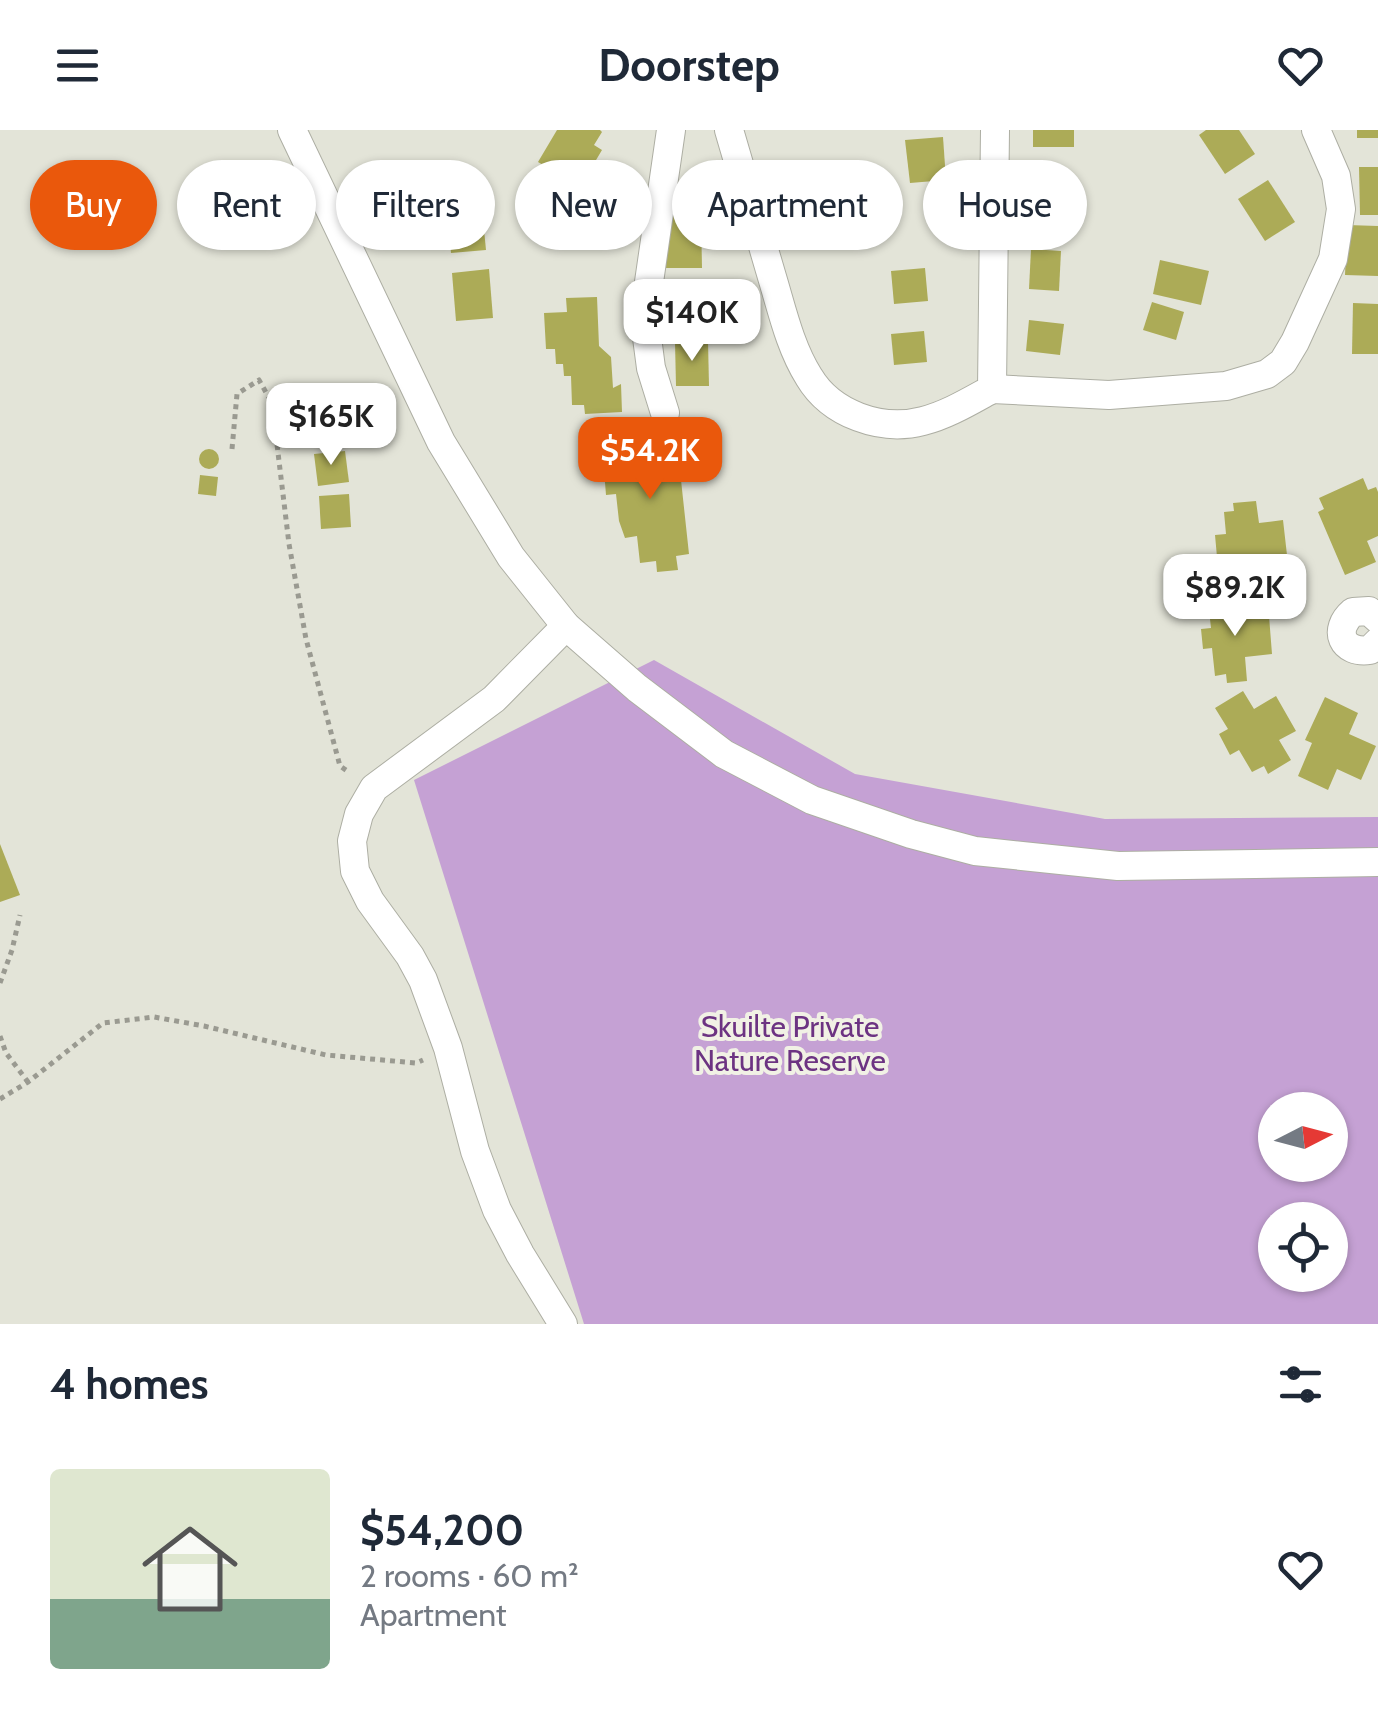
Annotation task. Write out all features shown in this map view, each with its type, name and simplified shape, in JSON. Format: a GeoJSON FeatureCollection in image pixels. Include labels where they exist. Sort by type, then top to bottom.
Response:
{"type":"FeatureCollection","features":[{"type":"Feature","properties":{"kind":"street"},"geometry":{"type":"LineString","coordinates":[[292,130],[441,442],[511,557],[566,626],[636,688],[724,754],[812,800],[975,852],[1118,866],[1378,862]]}},
{"type":"Feature","properties":{"kind":"street"},"geometry":{"type":"LineString","coordinates":[[665,413],[651,368],[646,330],[671,130]]}},
{"type":"Feature","properties":{"kind":"street"},"geometry":{"type":"LineString","coordinates":[[729,130],[791,341],[810,380],[837,407],[856,417],[886,423],[918,422],[946,414],[992,390],[1109,395],[1226,386],[1267,374],[1283,362],[1295,342],[1333,259],[1341,208],[1336,176],[1316,130]]}},
{"type":"Feature","properties":{"kind":"street"},"geometry":{"type":"LineString","coordinates":[[992,390],[995,130]]}},
{"type":"Feature","properties":{"kind":"street"},"geometry":{"type":"LineString","coordinates":[[1378,619],[1369,611],[1353,612],[1341,631],[1347,646],[1354,650],[1370,650],[1378,642]]}},
{"type":"Feature","properties":{"kind":"street"},"geometry":{"type":"LineString","coordinates":[[563,1324],[496,1210],[475,1151],[448,1048],[423,980],[370,901],[356,871],[352,841],[359,814],[374,788],[494,699],[566,626]]}},
{"type":"Feature","properties":{"kind":"path"},"geometry":{"type":"LineString","coordinates":[[232,449],[237,394],[259,380],[272,403],[289,544],[306,639],[340,766],[374,788]]}},
{"type":"Feature","properties":{"kind":"path"},"geometry":{"type":"LineString","coordinates":[[0,982],[20,915]]}},
{"type":"Feature","properties":{"kind":"path"},"geometry":{"type":"LineString","coordinates":[[0,1099],[103,1023],[154,1017],[326,1055],[416,1063],[448,1048]]}},
{"type":"Feature","properties":{"kind":"path"},"geometry":{"type":"LineString","coordinates":[[0,1036],[6,1053],[28,1082]]}},
{"type":"Feature","properties":{"kind":"green space","name":"Skuilte Private Nature Reserve"},"geometry":{"type":"Polygon","coordinates":[[[654,660],[855,774],[1105,819],[1378,817],[1378,1324],[584,1324],[414,780],[654,660]]]}},
{"type":"Feature","properties":{"kind":"building"},"geometry":{"type":"Polygon","coordinates":[[[557,130],[602,132],[594,145],[602,150],[596,160],[539,160],[557,130]]]}},
{"type":"Feature","properties":{"kind":"building"},"geometry":{"type":"Polygon","coordinates":[[[1033,130],[1074,130],[1074,147],[1033,147],[1033,130]]]}},
{"type":"Feature","properties":{"kind":"building"},"geometry":{"type":"Polygon","coordinates":[[[1206,130],[1239,130],[1255,154],[1225,174],[1199,135],[1206,130]]]}},
{"type":"Feature","properties":{"kind":"building"},"geometry":{"type":"Polygon","coordinates":[[[1357,130],[1378,130],[1378,138],[1357,138],[1357,130]]]}},
{"type":"Feature","properties":{"kind":"building"},"geometry":{"type":"Polygon","coordinates":[[[943,137],[945,160],[923,160],[923,182],[910,183],[905,140],[943,137]]]}},
{"type":"Feature","properties":{"kind":"building"},"geometry":{"type":"Polygon","coordinates":[[[1359,167],[1378,167],[1378,215],[1360,215],[1359,167]]]}},
{"type":"Feature","properties":{"kind":"building"},"geometry":{"type":"Polygon","coordinates":[[[1268,180],[1295,222],[1265,241],[1238,199],[1268,180]]]}},
{"type":"Feature","properties":{"kind":"building"},"geometry":{"type":"Polygon","coordinates":[[[666,216],[672,216],[672,250],[702,250],[702,268],[666,268],[666,216]]]}},
{"type":"Feature","properties":{"kind":"building"},"geometry":{"type":"Polygon","coordinates":[[[1347,225],[1378,226],[1378,276],[1345,275],[1347,225]]]}},
{"type":"Feature","properties":{"kind":"building"},"geometry":{"type":"Polygon","coordinates":[[[1031,250],[1061,251],[1059,291],[1029,289],[1031,250]]]}},
{"type":"Feature","properties":{"kind":"building"},"geometry":{"type":"Polygon","coordinates":[[[1160,260],[1209,271],[1201,305],[1153,294],[1160,260]]]}},
{"type":"Feature","properties":{"kind":"building"},"geometry":{"type":"Polygon","coordinates":[[[925,268],[928,301],[894,304],[891,271],[925,268]]]}},
{"type":"Feature","properties":{"kind":"building"},"geometry":{"type":"Polygon","coordinates":[[[489,269],[493,318],[456,321],[452,273],[489,269]]]}},
{"type":"Feature","properties":{"kind":"building"},"geometry":{"type":"Polygon","coordinates":[[[597,297],[599,346],[611,357],[613,388],[621,384],[622,412],[585,414],[584,405],[572,405],[571,376],[564,376],[563,364],[556,364],[555,349],[546,349],[544,313],[567,312],[566,298],[597,297]]]}},
{"type":"Feature","properties":{"kind":"building"},"geometry":{"type":"Polygon","coordinates":[[[707,300],[708,330],[673,332],[672,301],[707,300]]]}},
{"type":"Feature","properties":{"kind":"building"},"geometry":{"type":"Polygon","coordinates":[[[1152,302],[1184,312],[1176,340],[1143,330],[1152,302]]]}},
{"type":"Feature","properties":{"kind":"building"},"geometry":{"type":"Polygon","coordinates":[[[1353,303],[1378,304],[1378,354],[1352,354],[1353,303]]]}},
{"type":"Feature","properties":{"kind":"building"},"geometry":{"type":"Polygon","coordinates":[[[1029,320],[1064,324],[1060,355],[1026,351],[1029,320]]]}},
{"type":"Feature","properties":{"kind":"building"},"geometry":{"type":"Polygon","coordinates":[[[924,331],[927,362],[894,365],[891,334],[924,331]]]}},
{"type":"Feature","properties":{"kind":"building"},"geometry":{"type":"Polygon","coordinates":[[[708,341],[709,386],[676,386],[675,342],[708,341]]]}},
{"type":"Feature","properties":{"kind":"building"},"geometry":{"type":"Polygon","coordinates":[[[665,433],[670,481],[681,480],[689,554],[676,556],[678,570],[657,572],[656,561],[640,563],[637,536],[625,538],[616,494],[606,495],[604,470],[619,468],[618,446],[629,448],[638,436],[665,433]]]}},
{"type":"Feature","properties":{"kind":"building"},"geometry":{"type":"Polygon","coordinates":[[[209,449],[219,459],[209,469],[199,459],[209,449]]]}},
{"type":"Feature","properties":{"kind":"building"},"geometry":{"type":"Polygon","coordinates":[[[345,451],[349,482],[318,486],[314,454],[345,451]]]}},
{"type":"Feature","properties":{"kind":"building"},"geometry":{"type":"Polygon","coordinates":[[[200,475],[218,477],[216,496],[198,494],[200,475]]]}},
{"type":"Feature","properties":{"kind":"building"},"geometry":{"type":"Polygon","coordinates":[[[1363,478],[1368,490],[1376,487],[1378,492],[1378,536],[1367,541],[1376,562],[1345,575],[1318,512],[1324,509],[1319,498],[1363,478]]]}},
{"type":"Feature","properties":{"kind":"building"},"geometry":{"type":"Polygon","coordinates":[[[349,494],[351,527],[321,529],[319,496],[349,494]]]}},
{"type":"Feature","properties":{"kind":"building"},"geometry":{"type":"Polygon","coordinates":[[[1256,501],[1259,523],[1283,520],[1287,555],[1260,558],[1262,585],[1227,589],[1225,567],[1218,568],[1215,535],[1226,534],[1224,512],[1234,511],[1233,503],[1256,501]]]}},
{"type":"Feature","properties":{"kind":"building"},"geometry":{"type":"Polygon","coordinates":[[[1237,598],[1239,620],[1269,616],[1272,654],[1245,657],[1247,681],[1227,683],[1226,674],[1215,676],[1212,648],[1203,649],[1201,629],[1211,628],[1208,601],[1237,598]]]}},
{"type":"Feature","properties":{"kind":"building"},"geometry":{"type":"Polygon","coordinates":[[[1243,691],[1254,709],[1276,696],[1296,731],[1279,740],[1291,760],[1268,774],[1264,766],[1252,772],[1239,750],[1230,755],[1219,734],[1228,729],[1215,708],[1243,691]]]}},
{"type":"Feature","properties":{"kind":"building"},"geometry":{"type":"Polygon","coordinates":[[[1325,697],[1358,713],[1349,734],[1376,746],[1361,780],[1337,769],[1328,790],[1298,776],[1312,743],[1305,740],[1325,697]]]}},
{"type":"Feature","properties":{"kind":"building"},"geometry":{"type":"Polygon","coordinates":[[[0,844],[20,895],[0,902],[0,844]]]}}]}
